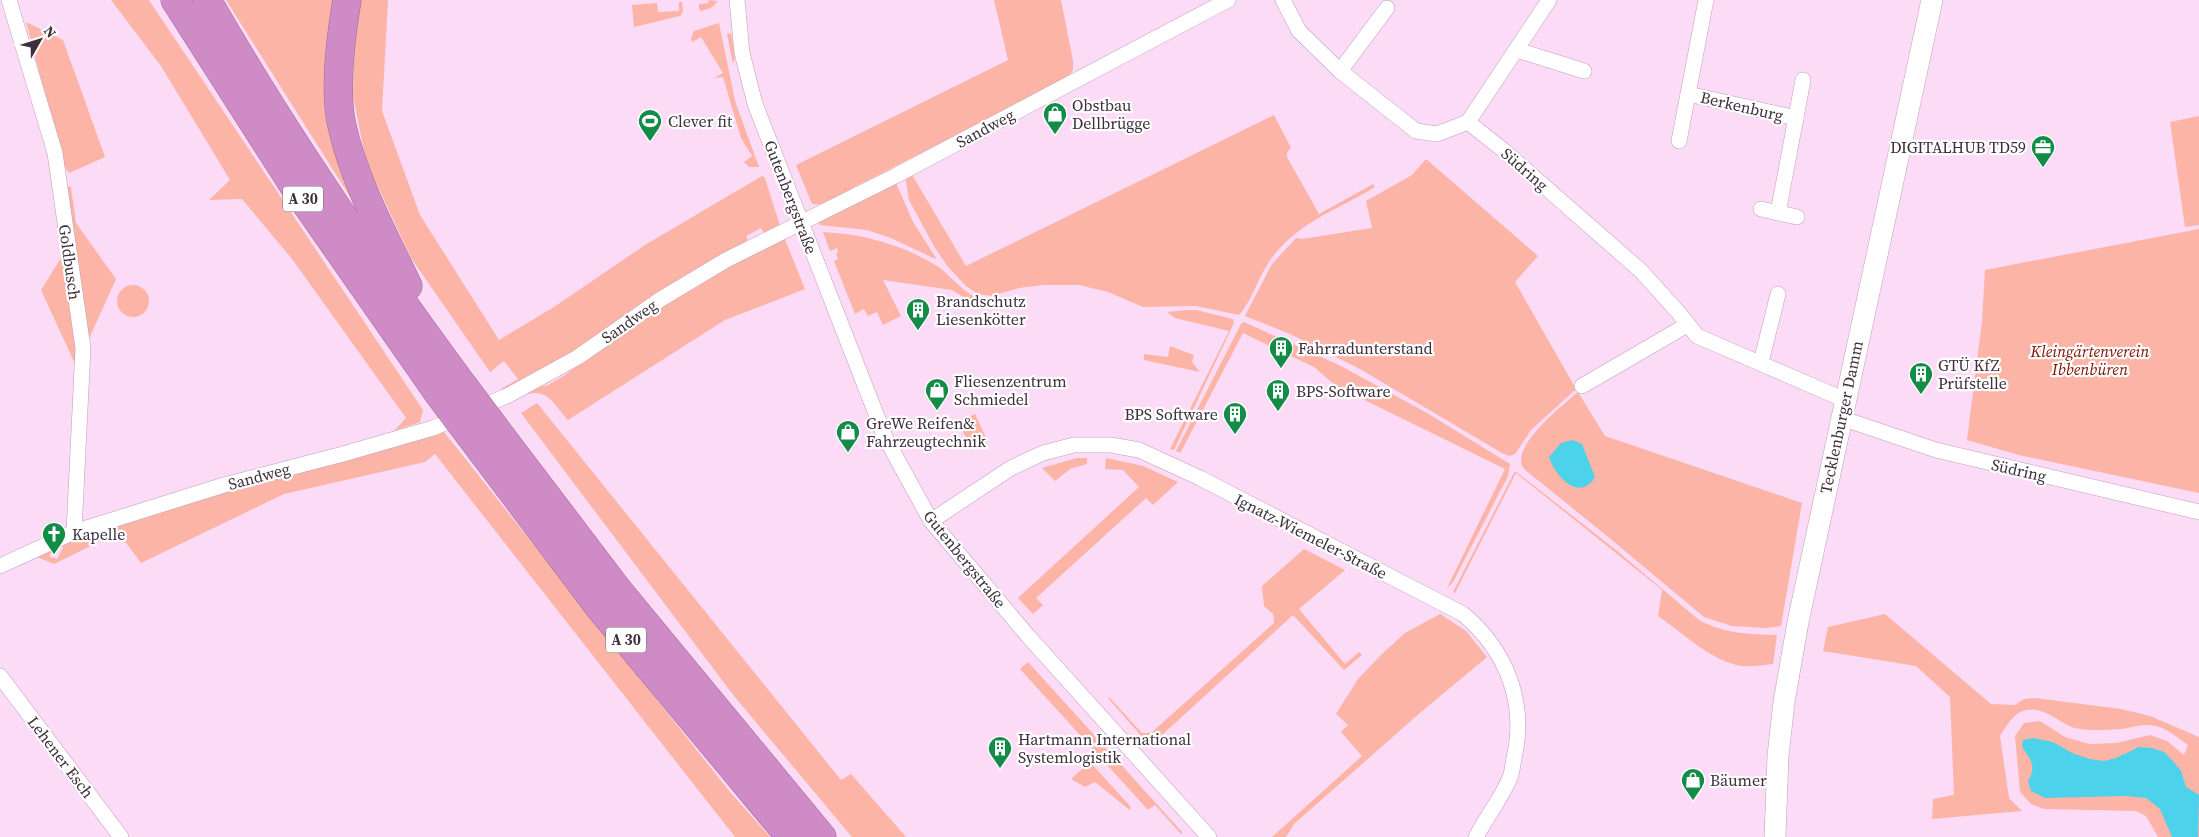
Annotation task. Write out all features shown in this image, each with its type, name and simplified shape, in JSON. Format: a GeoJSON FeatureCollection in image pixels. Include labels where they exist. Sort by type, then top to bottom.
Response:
{"type":"FeatureCollection","features":[{"type":"Feature","properties":{"kind":"highway","name":"A 30"},"geometry":{"type":"LineString","coordinates":[[176,0],[297,191],[398,338],[450,388],[483,432],[599,607],[790,837]]}},
{"type":"Feature","properties":{"kind":"highway","name":"A 30"},"geometry":{"type":"LineString","coordinates":[[207,0],[262,92],[439,353],[450,388]]}},
{"type":"Feature","properties":{"kind":"highway"},"geometry":{"type":"LineString","coordinates":[[347,0],[339,74],[342,125],[354,168],[439,353]]}},
{"type":"Feature","properties":{"kind":"highway","name":"A 30"},"geometry":{"type":"LineString","coordinates":[[483,432],[618,590],[822,837]]}},
{"type":"Feature","properties":{"kind":"main road","name":"Tecklenburger Damm"},"geometry":{"type":"LineString","coordinates":[[1775,837],[1778,756],[1784,702],[1804,591],[1932,0]]}},
{"type":"Feature","properties":{"kind":"street","name":"Goldbusch"},"geometry":{"type":"LineString","coordinates":[[9,0],[40,96],[55,153],[83,348],[74,532]]}},
{"type":"Feature","properties":{"kind":"street","name":"Gutenbergstraße"},"geometry":{"type":"LineString","coordinates":[[737,0],[742,53],[748,80],[800,222],[885,437],[931,521],[1028,636],[1209,837]]}},
{"type":"Feature","properties":{"kind":"street","name":"Sandweg"},"geometry":{"type":"LineString","coordinates":[[0,566],[74,532],[224,485],[433,428],[509,396],[578,356],[698,275],[800,222],[896,176],[1228,0]]}},
{"type":"Feature","properties":{"kind":"street"},"geometry":{"type":"LineString","coordinates":[[1283,0],[1299,31],[1340,71],[1416,131],[1436,134],[1468,122],[1549,0]]}},
{"type":"Feature","properties":{"kind":"street","name":"Berkenburg"},"geometry":{"type":"LineString","coordinates":[[1679,141],[1706,0]]}},
{"type":"Feature","properties":{"kind":"street"},"geometry":{"type":"LineString","coordinates":[[1340,71],[1387,8]]}},
{"type":"Feature","properties":{"kind":"street"},"geometry":{"type":"LineString","coordinates":[[1517,50],[1584,71]]}},
{"type":"Feature","properties":{"kind":"street","name":"Berkenburg"},"geometry":{"type":"LineString","coordinates":[[1778,213],[1804,80]]}},
{"type":"Feature","properties":{"kind":"street","name":"Berkenburg"},"geometry":{"type":"LineString","coordinates":[[1688,94],[1796,118]]}},
{"type":"Feature","properties":{"kind":"street","name":"Südring"},"geometry":{"type":"LineString","coordinates":[[1468,122],[1503,150],[1640,271],[1678,312],[1696,336],[1761,362],[1843,409],[1936,450],[2199,512]]}},
{"type":"Feature","properties":{"kind":"street"},"geometry":{"type":"LineString","coordinates":[[1761,209],[1797,217]]}},
{"type":"Feature","properties":{"kind":"street"},"geometry":{"type":"LineString","coordinates":[[1761,362],[1778,294]]}},
{"type":"Feature","properties":{"kind":"street"},"geometry":{"type":"LineString","coordinates":[[1582,386],[1687,325]]}},
{"type":"Feature","properties":{"kind":"street","name":"Ignatz-Wiemeler-Straße"},"geometry":{"type":"LineString","coordinates":[[931,521],[1010,468],[1043,453],[1074,445],[1111,445],[1139,450],[1200,478],[1463,614],[1482,631],[1500,656],[1512,680],[1518,708],[1518,744],[1509,779],[1476,837]]}},
{"type":"Feature","properties":{"kind":"street","name":"Lehener Esch"},"geometry":{"type":"LineString","coordinates":[[0,676],[121,837]]}},
{"type":"Feature","properties":{"kind":"green space"},"geometry":{"type":"Polygon","coordinates":[[[111,0],[149,0],[423,410],[420,422],[394,431],[406,418],[292,259],[242,199],[209,200],[230,180],[161,66],[111,0]]]}},
{"type":"Feature","properties":{"kind":"green space"},"geometry":{"type":"Polygon","coordinates":[[[226,0],[340,0],[361,214],[226,0]]]}},
{"type":"Feature","properties":{"kind":"green space"},"geometry":{"type":"Polygon","coordinates":[[[359,0],[388,0],[382,111],[420,215],[499,340],[554,307],[645,245],[762,176],[765,178],[780,226],[765,235],[761,228],[746,236],[748,240],[702,267],[554,365],[502,391],[501,389],[518,379],[504,361],[490,372],[411,258],[366,161],[353,96],[354,24],[359,0]]]}},
{"type":"Feature","properties":{"kind":"green space"},"geometry":{"type":"Polygon","coordinates":[[[709,0],[718,1],[711,8],[701,11],[699,4],[708,3],[709,0]]]}},
{"type":"Feature","properties":{"kind":"green space"},"geometry":{"type":"Polygon","coordinates":[[[994,0],[1061,0],[1073,61],[1073,70],[1070,75],[854,187],[831,201],[812,204],[796,165],[1008,60],[994,0]]]}},
{"type":"Feature","properties":{"kind":"green space"},"geometry":{"type":"Polygon","coordinates":[[[679,2],[682,2],[683,12],[680,16],[634,27],[632,5],[657,3],[658,12],[679,11],[679,2]]]}},
{"type":"Feature","properties":{"kind":"green space"},"geometry":{"type":"Polygon","coordinates":[[[26,22],[63,40],[105,157],[69,173],[63,163],[26,22]]]}},
{"type":"Feature","properties":{"kind":"green space"},"geometry":{"type":"Polygon","coordinates":[[[719,23],[735,101],[759,167],[749,167],[744,162],[752,156],[741,138],[723,77],[714,78],[723,73],[701,37],[692,42],[691,38],[694,31],[719,23]]]}},
{"type":"Feature","properties":{"kind":"green space"},"geometry":{"type":"Polygon","coordinates":[[[731,33],[735,56],[733,64],[727,34],[731,33]]]}},
{"type":"Feature","properties":{"kind":"green space"},"geometry":{"type":"Polygon","coordinates":[[[1274,115],[1291,148],[1287,152],[1287,157],[1319,214],[1373,184],[1375,187],[1308,224],[1285,243],[1269,262],[1249,301],[1239,315],[1196,306],[1143,307],[1108,292],[1079,285],[1043,285],[1019,288],[992,296],[978,294],[966,286],[948,267],[935,248],[909,200],[905,176],[911,173],[966,266],[1274,115]]]}},
{"type":"Feature","properties":{"kind":"green space"},"geometry":{"type":"Polygon","coordinates":[[[2199,116],[2199,225],[2185,227],[2170,122],[2199,116]]]}},
{"type":"Feature","properties":{"kind":"green space"},"geometry":{"type":"Polygon","coordinates":[[[1426,159],[1538,256],[1515,282],[1576,389],[1531,430],[1515,454],[1509,456],[1360,369],[1290,334],[1245,316],[1272,264],[1296,238],[1302,239],[1372,228],[1366,201],[1412,175],[1426,159]]]}},
{"type":"Feature","properties":{"kind":"green space"},"geometry":{"type":"Polygon","coordinates":[[[896,183],[913,222],[935,259],[891,238],[867,230],[820,225],[817,219],[896,183]]]}},
{"type":"Feature","properties":{"kind":"green space"},"geometry":{"type":"Polygon","coordinates":[[[67,186],[71,187],[76,223],[116,279],[88,341],[67,186]]]}},
{"type":"Feature","properties":{"kind":"green space","name":"Kleingärtenverein Ibbenbüren"},"geometry":{"type":"Polygon","coordinates":[[[2199,229],[2199,493],[2019,455],[1967,440],[1982,321],[1985,270],[2199,229]]]}},
{"type":"Feature","properties":{"kind":"green space"},"geometry":{"type":"Polygon","coordinates":[[[823,232],[868,238],[913,253],[940,268],[973,296],[986,301],[986,306],[976,305],[952,290],[883,280],[901,316],[883,325],[877,312],[868,316],[864,309],[855,314],[834,261],[838,259],[836,254],[838,252],[837,248],[830,251],[823,232]]]}},
{"type":"Feature","properties":{"kind":"green space"},"geometry":{"type":"Polygon","coordinates":[[[784,237],[805,289],[725,320],[568,420],[555,404],[545,396],[533,393],[525,395],[531,389],[548,385],[565,375],[665,300],[784,237]]]}},
{"type":"Feature","properties":{"kind":"green space"},"geometry":{"type":"Polygon","coordinates":[[[63,255],[77,350],[76,366],[41,290],[63,255]]]}},
{"type":"Feature","properties":{"kind":"green space"},"geometry":{"type":"Polygon","coordinates":[[[133,285],[139,286],[144,290],[148,295],[148,307],[144,312],[139,316],[133,317],[127,316],[122,312],[118,307],[117,301],[118,295],[122,290],[127,286],[133,285]]]}},
{"type":"Feature","properties":{"kind":"green space"},"geometry":{"type":"Polygon","coordinates":[[[1196,310],[1233,319],[1234,323],[1174,450],[1170,449],[1229,331],[1175,318],[1167,312],[1196,310]]]}},
{"type":"Feature","properties":{"kind":"green space"},"geometry":{"type":"Polygon","coordinates":[[[1244,322],[1339,365],[1427,413],[1510,464],[1508,476],[1453,582],[1447,588],[1505,469],[1336,386],[1314,367],[1243,333],[1183,448],[1180,453],[1176,451],[1241,324],[1244,322]]]}},
{"type":"Feature","properties":{"kind":"green space"},"geometry":{"type":"Polygon","coordinates":[[[1170,346],[1194,355],[1192,362],[1200,372],[1144,360],[1144,354],[1168,357],[1170,346]]]}},
{"type":"Feature","properties":{"kind":"green space"},"geometry":{"type":"Polygon","coordinates":[[[1578,392],[1605,436],[1802,503],[1781,626],[1766,628],[1732,626],[1704,617],[1524,469],[1521,460],[1530,439],[1539,427],[1578,392]]]}},
{"type":"Feature","properties":{"kind":"green space"},"geometry":{"type":"Polygon","coordinates":[[[537,403],[841,780],[851,774],[906,837],[852,837],[734,696],[521,413],[537,403]]]}},
{"type":"Feature","properties":{"kind":"green space"},"geometry":{"type":"Polygon","coordinates":[[[975,414],[988,442],[972,450],[958,422],[975,414]]]}},
{"type":"Feature","properties":{"kind":"green space"},"geometry":{"type":"Polygon","coordinates":[[[444,432],[730,792],[770,837],[735,837],[435,454],[425,462],[284,494],[141,563],[115,528],[117,523],[205,495],[444,432]]]}},
{"type":"Feature","properties":{"kind":"green space"},"geometry":{"type":"Polygon","coordinates":[[[1077,458],[1087,458],[1087,464],[1070,469],[1055,481],[1042,468],[1077,458]]]}},
{"type":"Feature","properties":{"kind":"green space"},"geometry":{"type":"Polygon","coordinates":[[[1106,458],[1143,466],[1178,482],[1153,505],[1146,498],[1036,598],[1043,605],[1033,614],[1018,598],[1139,487],[1123,470],[1105,469],[1106,458]]]}},
{"type":"Feature","properties":{"kind":"green space"},"geometry":{"type":"Polygon","coordinates":[[[1515,471],[1616,550],[1699,620],[1728,631],[1777,635],[1773,664],[1741,666],[1730,663],[1708,652],[1687,638],[1658,616],[1662,590],[1516,473],[1455,593],[1453,592],[1515,471]]]}},
{"type":"Feature","properties":{"kind":"green space"},"geometry":{"type":"Polygon","coordinates":[[[97,531],[106,535],[105,539],[54,564],[37,557],[57,543],[50,557],[57,559],[63,548],[62,542],[97,531]]]}},
{"type":"Feature","properties":{"kind":"green space"},"geometry":{"type":"Polygon","coordinates":[[[1304,549],[1345,570],[1299,609],[1345,664],[1359,652],[1362,655],[1344,670],[1293,615],[1150,746],[1108,698],[1142,733],[1151,733],[1274,623],[1273,614],[1264,606],[1262,586],[1304,549]]]}},
{"type":"Feature","properties":{"kind":"green space"},"geometry":{"type":"Polygon","coordinates":[[[1440,614],[1466,631],[1487,657],[1421,712],[1294,824],[1286,837],[1272,837],[1362,756],[1341,732],[1348,725],[1336,714],[1358,679],[1405,633],[1440,614]]]}},
{"type":"Feature","properties":{"kind":"green space"},"geometry":{"type":"Polygon","coordinates":[[[1885,614],[1991,704],[2015,705],[2024,699],[2035,698],[2121,709],[2150,716],[2199,737],[2199,837],[2158,837],[2146,816],[2136,811],[2044,809],[2031,804],[2020,792],[2015,736],[2024,723],[2040,721],[2065,737],[2089,744],[2116,743],[2150,735],[2167,741],[2184,755],[2188,745],[2168,731],[2155,726],[2142,725],[2109,730],[2080,729],[2069,726],[2039,710],[2033,709],[2017,714],[2000,736],[2009,798],[2022,811],[1932,819],[1933,799],[1954,795],[1950,697],[1916,666],[1823,651],[1828,627],[1885,614]]]}},
{"type":"Feature","properties":{"kind":"green space"},"geometry":{"type":"Polygon","coordinates":[[[1028,662],[1182,832],[1181,834],[1155,805],[1148,810],[1020,669],[1028,662]]]}},
{"type":"Feature","properties":{"kind":"green space"},"geometry":{"type":"Polygon","coordinates":[[[1090,762],[1130,806],[1131,811],[1095,782],[1085,787],[1071,779],[1090,762]]]}},
{"type":"Feature","properties":{"kind":"water"},"geometry":{"type":"Polygon","coordinates":[[[1573,440],[1582,444],[1595,477],[1582,488],[1568,484],[1562,479],[1556,472],[1549,457],[1561,443],[1573,440]]]}},
{"type":"Feature","properties":{"kind":"water"},"geometry":{"type":"Polygon","coordinates":[[[2033,738],[2053,742],[2072,753],[2090,759],[2104,761],[2116,758],[2139,747],[2152,748],[2164,752],[2181,771],[2186,787],[2199,795],[2198,837],[2172,837],[2160,809],[2146,798],[2126,796],[2045,798],[2031,791],[2028,781],[2031,776],[2032,763],[2022,747],[2023,740],[2033,738]]]}},
{"type":"Feature","properties":{"kind":"place","name":"Obstbau Dellbrügge"},"geometry":{"type":"Point","coordinates":[1055,135]}},
{"type":"Feature","properties":{"kind":"place","name":"Clever fit"},"geometry":{"type":"Point","coordinates":[650,142]}},
{"type":"Feature","properties":{"kind":"place","name":"DIGITALHUB TD59"},"geometry":{"type":"Point","coordinates":[2043,168]}},
{"type":"Feature","properties":{"kind":"place","name":"Brandschutz Liesenkötter"},"geometry":{"type":"Point","coordinates":[918,331]}},
{"type":"Feature","properties":{"kind":"place","name":"Fahrradunterstand"},"geometry":{"type":"Point","coordinates":[1281,369]}},
{"type":"Feature","properties":{"kind":"place","name":"GTÜ KfZ Prüfstelle"},"geometry":{"type":"Point","coordinates":[1921,395]}},
{"type":"Feature","properties":{"kind":"place","name":"Fliesenzentrum Schmiedel"},"geometry":{"type":"Point","coordinates":[937,411]}},
{"type":"Feature","properties":{"kind":"place","name":"BPS-Software"},"geometry":{"type":"Point","coordinates":[1278,412]}},
{"type":"Feature","properties":{"kind":"place","name":"BPS Software"},"geometry":{"type":"Point","coordinates":[1235,435]}},
{"type":"Feature","properties":{"kind":"place","name":"GreWe Reifen& Fahrzeugtechnik"},"geometry":{"type":"Point","coordinates":[848,453]}},
{"type":"Feature","properties":{"kind":"place","name":"Kapelle"},"geometry":{"type":"Point","coordinates":[54,555]}},
{"type":"Feature","properties":{"kind":"place","name":"Hartmann International Systemlogistik"},"geometry":{"type":"Point","coordinates":[1000,769]}},
{"type":"Feature","properties":{"kind":"place","name":"Bäumer"},"geometry":{"type":"Point","coordinates":[1693,801]}}]}
